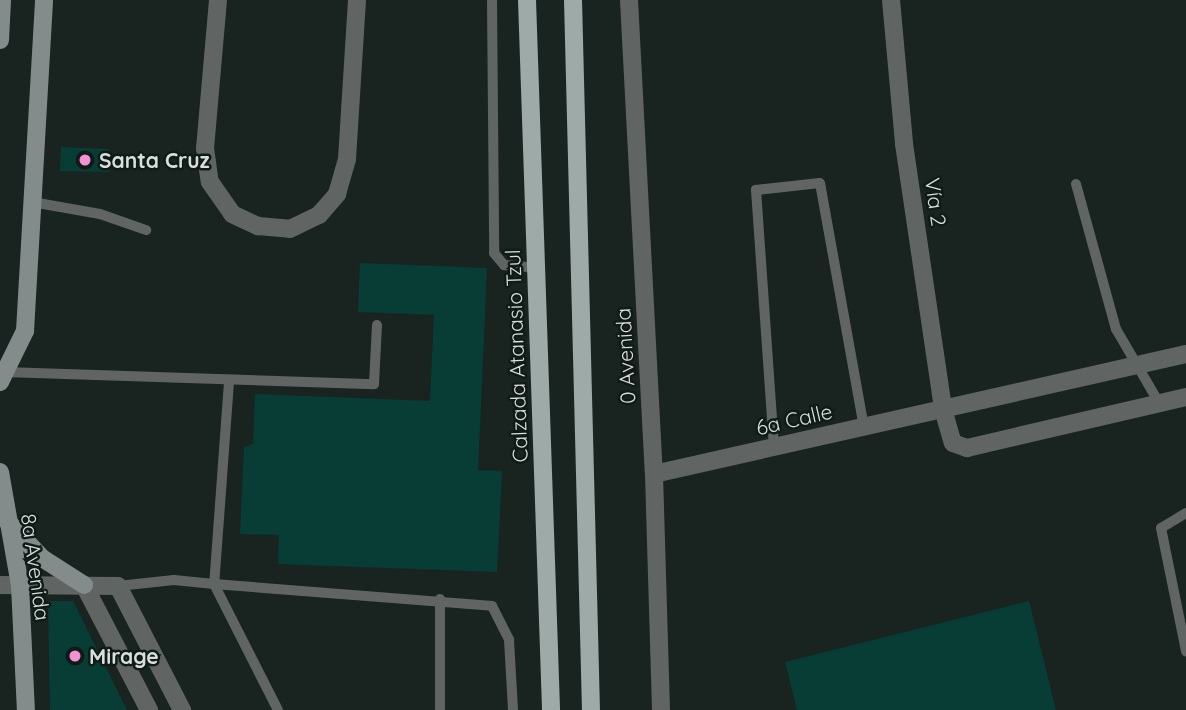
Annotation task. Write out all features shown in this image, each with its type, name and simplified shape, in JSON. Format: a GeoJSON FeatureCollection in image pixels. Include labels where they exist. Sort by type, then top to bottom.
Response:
{"type":"FeatureCollection","features":[{"type":"Feature","properties":{"kind":"main road"},"geometry":{"type":"LineString","coordinates":[[0,40],[2,0]]}},
{"type":"Feature","properties":{"kind":"main road"},"geometry":{"type":"LineString","coordinates":[[2,375],[25,331],[44,0]]}},
{"type":"Feature","properties":{"kind":"main road","name":"Calzada Atanasio Tzul"},"geometry":{"type":"LineString","coordinates":[[527,0],[551,710]]}},
{"type":"Feature","properties":{"kind":"main road"},"geometry":{"type":"LineString","coordinates":[[573,0],[591,710]]}},
{"type":"Feature","properties":{"kind":"main road","name":"8a Avenida"},"geometry":{"type":"LineString","coordinates":[[0,472],[20,585],[26,710]]}},
{"type":"Feature","properties":{"kind":"main road"},"geometry":{"type":"LineString","coordinates":[[8,522],[42,558],[84,585]]}},
{"type":"Feature","properties":{"kind":"street"},"geometry":{"type":"LineString","coordinates":[[218,0],[205,148],[210,182],[232,214],[258,226],[289,229],[319,215],[340,182],[347,159],[356,0]]}},
{"type":"Feature","properties":{"kind":"street","name":"0 Avenida"},"geometry":{"type":"LineString","coordinates":[[629,0],[654,474],[661,710]]}},
{"type":"Feature","properties":{"kind":"street","name":"Vía 2"},"geometry":{"type":"LineString","coordinates":[[891,0],[904,144],[943,409]]}},
{"type":"Feature","properties":{"kind":"street","name":"6a Calle"},"geometry":{"type":"LineString","coordinates":[[654,474],[1186,354]]}},
{"type":"Feature","properties":{"kind":"street"},"geometry":{"type":"LineString","coordinates":[[943,409],[953,443],[967,448],[1186,397]]}},
{"type":"Feature","properties":{"kind":"street"},"geometry":{"type":"LineString","coordinates":[[0,585],[118,586],[182,710]]}},
{"type":"Feature","properties":{"kind":"street"},"geometry":{"type":"LineString","coordinates":[[84,585],[149,710]]}},
{"type":"Feature","properties":{"kind":"lane"},"geometry":{"type":"LineString","coordinates":[[492,0],[494,253],[504,265],[536,268]]}},
{"type":"Feature","properties":{"kind":"lane"},"geometry":{"type":"LineString","coordinates":[[774,447],[756,190],[820,183],[864,427]]}},
{"type":"Feature","properties":{"kind":"lane"},"geometry":{"type":"LineString","coordinates":[[1076,184],[1116,329],[1139,364],[1159,403]]}},
{"type":"Feature","properties":{"kind":"lane"},"geometry":{"type":"LineString","coordinates":[[32,202],[100,214],[146,230]]}},
{"type":"Feature","properties":{"kind":"lane"},"geometry":{"type":"LineString","coordinates":[[2,375],[374,384],[377,326]]}},
{"type":"Feature","properties":{"kind":"lane"},"geometry":{"type":"LineString","coordinates":[[229,382],[214,584],[278,710]]}},
{"type":"Feature","properties":{"kind":"lane"},"geometry":{"type":"LineString","coordinates":[[1186,513],[1161,527],[1186,651]]}},
{"type":"Feature","properties":{"kind":"lane"},"geometry":{"type":"LineString","coordinates":[[118,586],[174,580],[492,606],[509,640],[513,710]]}},
{"type":"Feature","properties":{"kind":"lane"},"geometry":{"type":"LineString","coordinates":[[440,600],[440,710]]}},
{"type":"Feature","properties":{"kind":"building","name":"Santa Cruz"},"geometry":{"type":"Polygon","coordinates":[[[61,147],[109,149],[109,172],[60,171],[61,147]]]}},
{"type":"Feature","properties":{"kind":"building"},"geometry":{"type":"Polygon","coordinates":[[[360,263],[487,268],[478,470],[502,471],[497,572],[278,564],[279,535],[240,534],[244,447],[253,444],[255,394],[430,401],[434,315],[358,312],[360,263]]]}},
{"type":"Feature","properties":{"kind":"building","name":"Mirage"},"geometry":{"type":"Polygon","coordinates":[[[48,601],[73,601],[127,710],[50,710],[48,601]]]}},
{"type":"Feature","properties":{"kind":"building"},"geometry":{"type":"Polygon","coordinates":[[[1029,601],[1056,710],[797,710],[785,662],[1029,601]]]}},
{"type":"Feature","properties":{"kind":"place","name":"Santa Cruz"},"geometry":{"type":"Point","coordinates":[85,160]}},
{"type":"Feature","properties":{"kind":"place","name":"Mirage"},"geometry":{"type":"Point","coordinates":[75,656]}}]}
